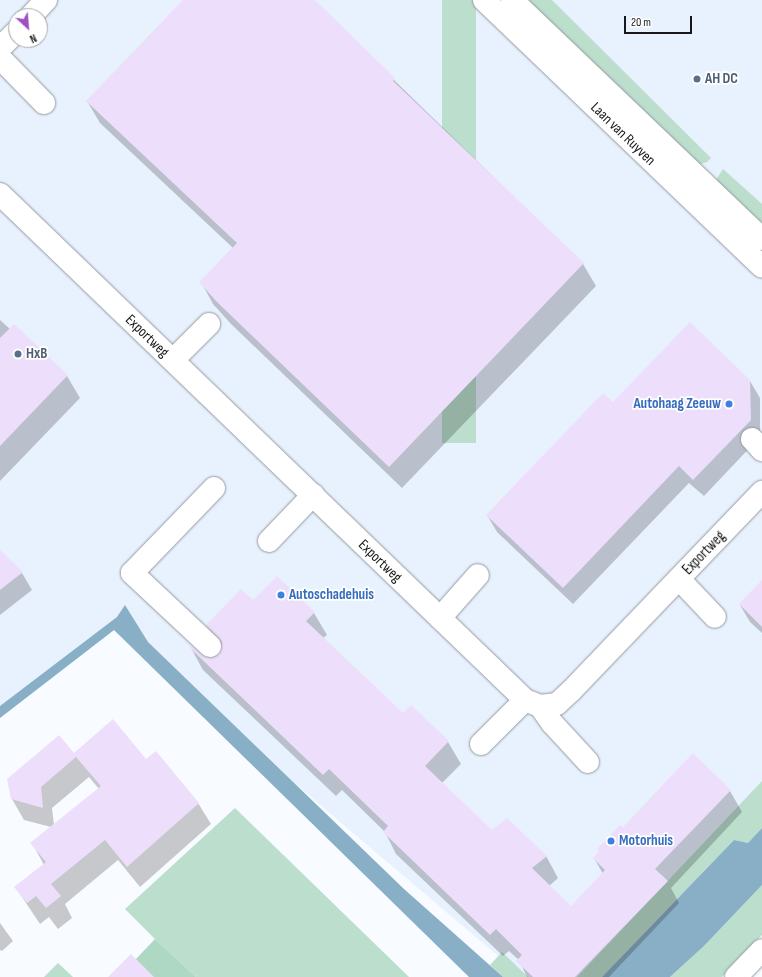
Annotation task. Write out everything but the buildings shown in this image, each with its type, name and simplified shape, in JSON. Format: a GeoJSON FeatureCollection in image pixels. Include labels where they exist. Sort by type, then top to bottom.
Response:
{"type":"FeatureCollection","features":[{"type":"Feature","properties":{"kind":"street"},"geometry":{"type":"LineString","coordinates":[[38,8],[46,0]]}},
{"type":"Feature","properties":{"kind":"street","name":"Laan van Ruyven"},"geometry":{"type":"LineString","coordinates":[[484,0],[762,267]]}},
{"type":"Feature","properties":{"kind":"street","name":"Laan van Ruyven"},"geometry":{"type":"LineString","coordinates":[[512,0],[762,239]]}},
{"type":"Feature","properties":{"kind":"street"},"geometry":{"type":"LineString","coordinates":[[0,48],[8,40]]}},
{"type":"Feature","properties":{"kind":"street"},"geometry":{"type":"LineString","coordinates":[[0,58],[44,103]]}},
{"type":"Feature","properties":{"kind":"street","name":"Exportweg"},"geometry":{"type":"LineString","coordinates":[[0,194],[440,618],[533,703],[557,704],[762,492]]}},
{"type":"Feature","properties":{"kind":"street"},"geometry":{"type":"LineString","coordinates":[[173,360],[209,324]]}},
{"type":"Feature","properties":{"kind":"street"},"geometry":{"type":"LineString","coordinates":[[210,646],[132,573],[214,488]]}},
{"type":"Feature","properties":{"kind":"street"},"geometry":{"type":"LineString","coordinates":[[269,541],[313,495]]}},
{"type":"Feature","properties":{"kind":"street"},"geometry":{"type":"LineString","coordinates":[[440,618],[478,575]]}},
{"type":"Feature","properties":{"kind":"street"},"geometry":{"type":"LineString","coordinates":[[679,579],[715,617]]}},
{"type":"Feature","properties":{"kind":"street"},"geometry":{"type":"LineString","coordinates":[[480,744],[533,703],[588,762]]}},
{"type":"Feature","properties":{"kind":"street"},"geometry":{"type":"LineString","coordinates":[[736,977],[762,950]]}},
{"type":"Feature","properties":{"kind":"shaded area"},"geometry":{"type":"Polygon","coordinates":[[[0,0],[762,0],[762,843],[633,977],[523,977],[114,630],[0,718],[0,0]]]}},
{"type":"Feature","properties":{"kind":"green space"},"geometry":{"type":"Polygon","coordinates":[[[442,0],[476,0],[476,443],[442,443],[442,0]]]}},
{"type":"Feature","properties":{"kind":"green space"},"geometry":{"type":"Polygon","coordinates":[[[519,0],[552,0],[711,158],[707,162],[696,166],[519,0]]]}},
{"type":"Feature","properties":{"kind":"green space"},"geometry":{"type":"Polygon","coordinates":[[[723,169],[762,204],[762,233],[716,180],[723,169]]]}},
{"type":"Feature","properties":{"kind":"green space"},"geometry":{"type":"Polygon","coordinates":[[[762,781],[762,828],[748,843],[734,840],[602,977],[577,977],[762,781]]]}},
{"type":"Feature","properties":{"kind":"green space"},"geometry":{"type":"Polygon","coordinates":[[[235,808],[409,977],[196,977],[155,939],[125,909],[235,808]]]}},
{"type":"Feature","properties":{"kind":"green space"},"geometry":{"type":"Polygon","coordinates":[[[762,885],[762,935],[722,977],[670,977],[704,946],[762,885]]]}},
{"type":"Feature","properties":{"kind":"green space"},"geometry":{"type":"Polygon","coordinates":[[[155,939],[196,977],[152,977],[135,960],[155,939]]]}},
{"type":"Feature","properties":{"kind":"green space"},"geometry":{"type":"Polygon","coordinates":[[[502,952],[528,977],[503,977],[490,965],[502,952]]]}},
{"type":"Feature","properties":{"kind":"green space"},"geometry":{"type":"Polygon","coordinates":[[[58,963],[73,977],[44,977],[58,963]]]}},
{"type":"Feature","properties":{"kind":"water"},"geometry":{"type":"Polygon","coordinates":[[[125,605],[148,642],[404,889],[503,977],[469,977],[114,630],[0,718],[0,706],[117,617],[125,605]]]}},
{"type":"Feature","properties":{"kind":"water"},"geometry":{"type":"Polygon","coordinates":[[[762,828],[762,885],[704,946],[670,977],[602,977],[734,840],[748,843],[762,828]]]}},
{"type":"Feature","properties":{"kind":"place","name":"AH DC"},"geometry":{"type":"Point","coordinates":[697,79]}},
{"type":"Feature","properties":{"kind":"place","name":"HxB"},"geometry":{"type":"Point","coordinates":[18,354]}},
{"type":"Feature","properties":{"kind":"place","name":"Autohaag Zeeuw"},"geometry":{"type":"Point","coordinates":[729,404]}},
{"type":"Feature","properties":{"kind":"place","name":"Autoschadehuis"},"geometry":{"type":"Point","coordinates":[281,595]}},
{"type":"Feature","properties":{"kind":"place","name":"Motorhuis"},"geometry":{"type":"Point","coordinates":[611,841]}}]}
